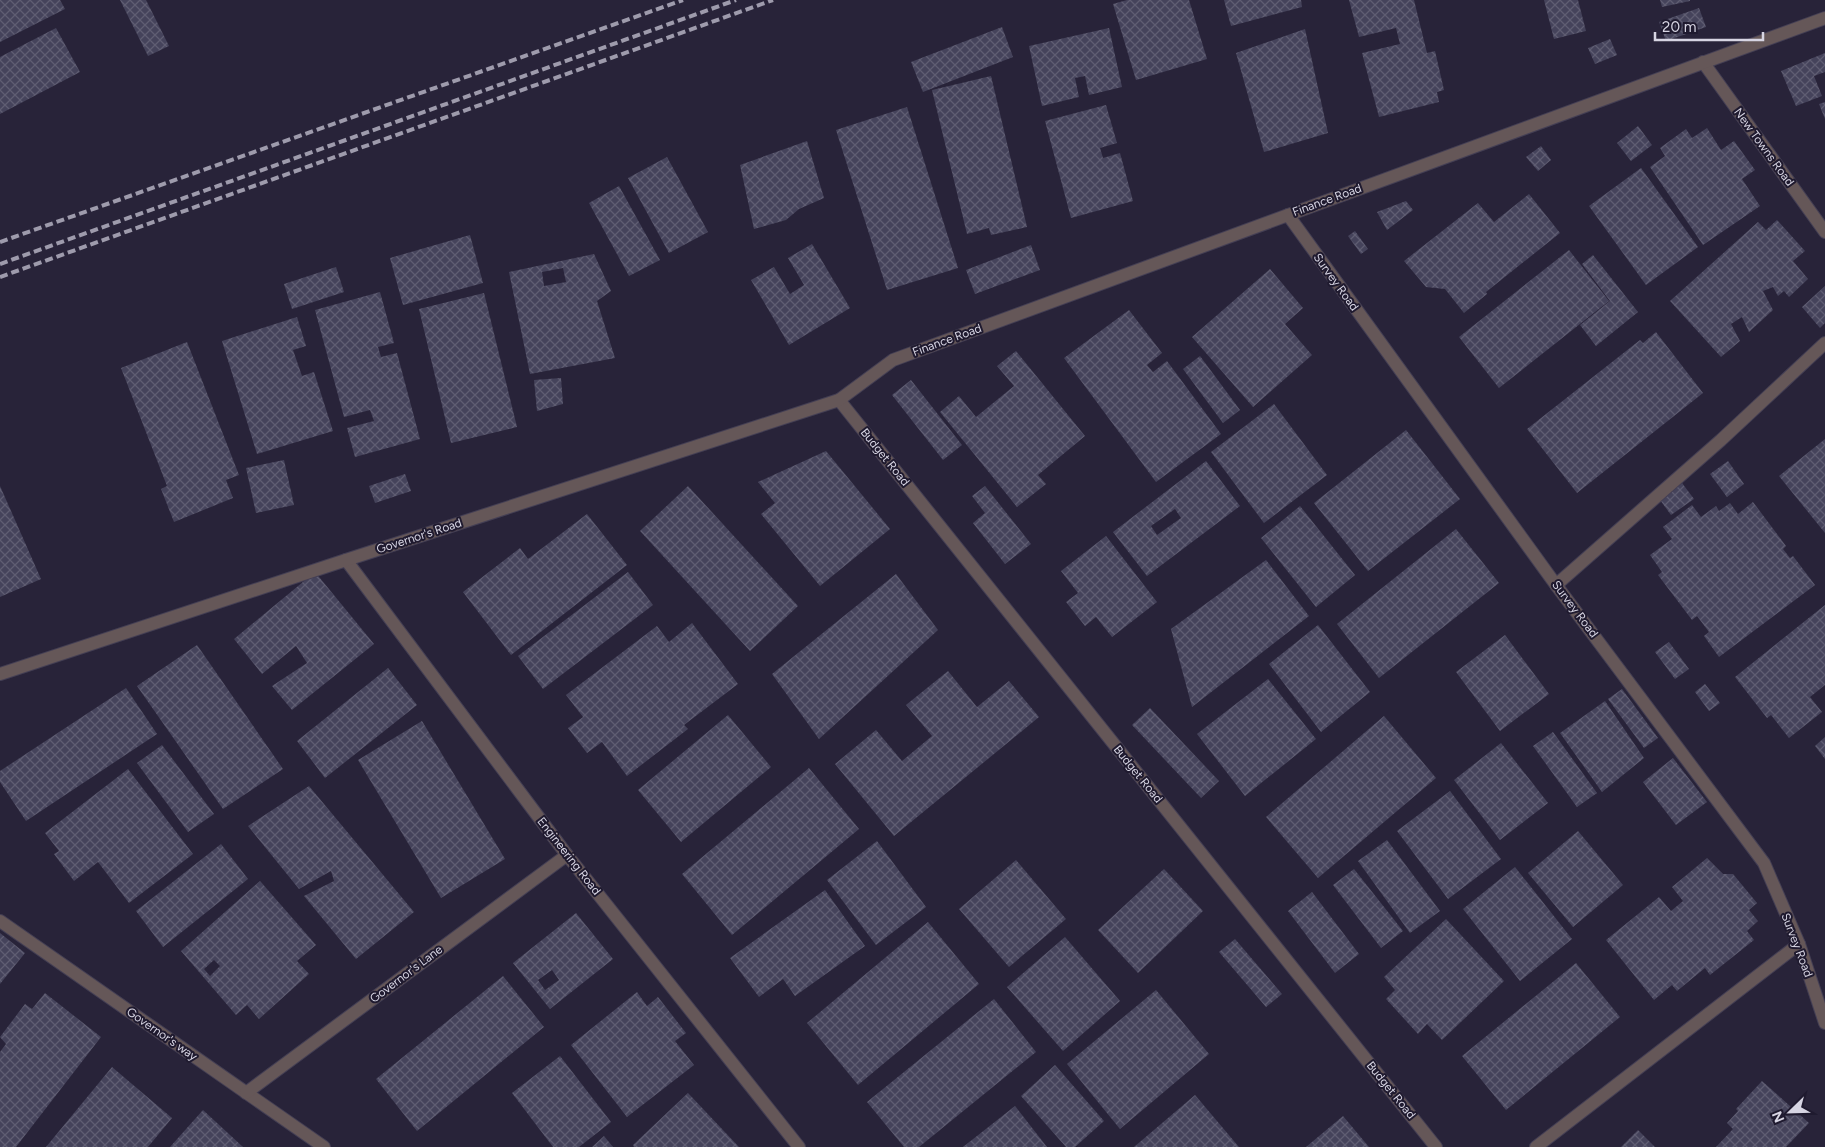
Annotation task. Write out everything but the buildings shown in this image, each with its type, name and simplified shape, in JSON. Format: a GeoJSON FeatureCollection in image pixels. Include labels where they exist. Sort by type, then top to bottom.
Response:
{"type":"FeatureCollection","features":[{"type":"Feature","properties":{"kind":"street","name":"Finance Road"},"geometry":{"type":"LineString","coordinates":[[839,400],[893,360],[1825,18]]}},
{"type":"Feature","properties":{"kind":"street","name":"New Towns Road"},"geometry":{"type":"LineString","coordinates":[[1704,62],[1825,232]]}},
{"type":"Feature","properties":{"kind":"street","name":"Survey Road"},"geometry":{"type":"LineString","coordinates":[[1288,215],[1556,585],[1764,863],[1799,944],[1825,1022]]}},
{"type":"Feature","properties":{"kind":"street"},"geometry":{"type":"LineString","coordinates":[[1556,585],[1720,440],[1825,343]]}},
{"type":"Feature","properties":{"kind":"street","name":"Governor's Road"},"geometry":{"type":"LineString","coordinates":[[0,674],[839,400]]}},
{"type":"Feature","properties":{"kind":"street","name":"Budget Road"},"geometry":{"type":"LineString","coordinates":[[839,400],[1436,1147]]}},
{"type":"Feature","properties":{"kind":"street","name":"Engineering Road"},"geometry":{"type":"LineString","coordinates":[[346,560],[567,855],[799,1147]]}},
{"type":"Feature","properties":{"kind":"street","name":"Governor's Lane"},"geometry":{"type":"LineString","coordinates":[[246,1093],[567,855]]}},
{"type":"Feature","properties":{"kind":"street","name":"Governor's way"},"geometry":{"type":"LineString","coordinates":[[0,921],[324,1147]]}},
{"type":"Feature","properties":{"kind":"street"},"geometry":{"type":"LineString","coordinates":[[1536,1147],[1799,944]]}},
{"type":"Feature","properties":{"kind":"railway"},"geometry":{"type":"LineString","coordinates":[[0,242],[683,0]]}},
{"type":"Feature","properties":{"kind":"railway"},"geometry":{"type":"LineString","coordinates":[[0,264],[736,0]]}},
{"type":"Feature","properties":{"kind":"railway"},"geometry":{"type":"LineString","coordinates":[[0,277],[773,0]]}}]}
